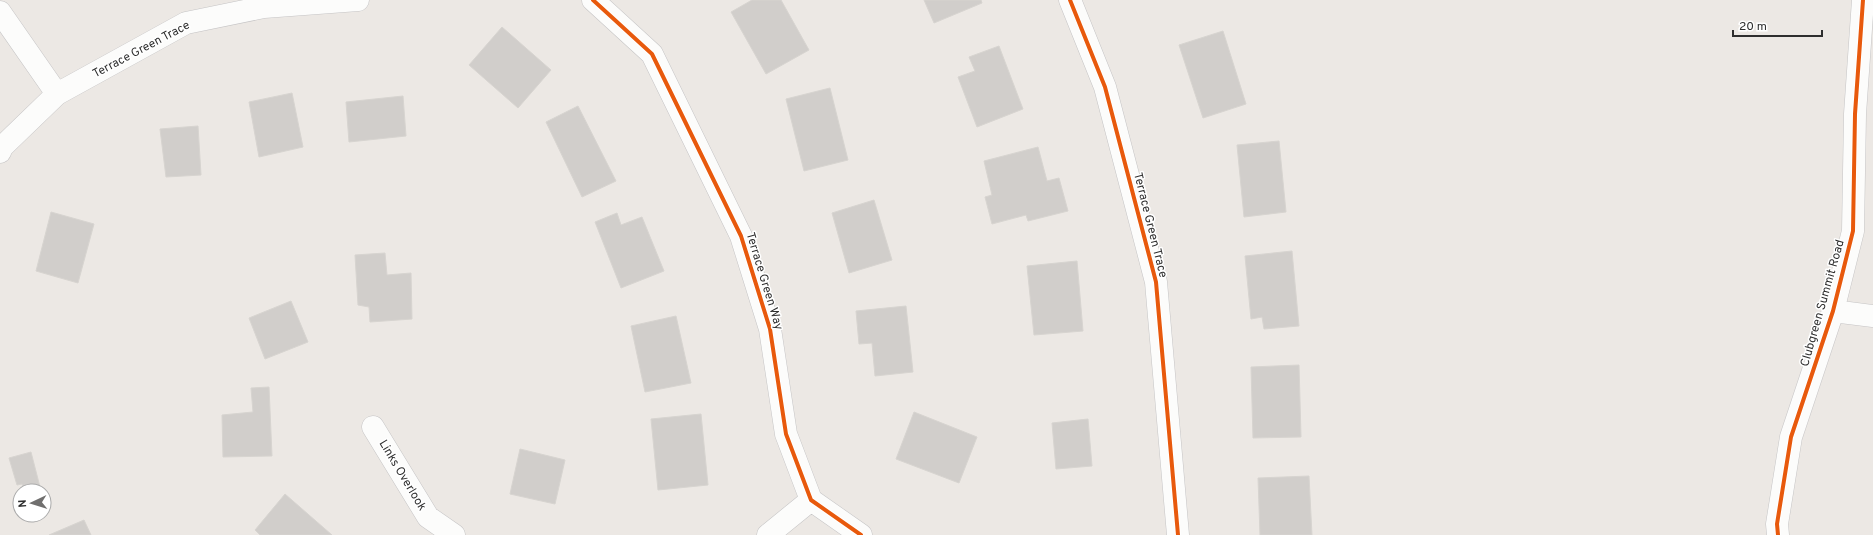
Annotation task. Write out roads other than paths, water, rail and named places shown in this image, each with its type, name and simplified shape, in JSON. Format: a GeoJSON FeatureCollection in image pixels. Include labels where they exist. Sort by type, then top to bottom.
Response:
{"type":"FeatureCollection","features":[{"type":"Feature","properties":{"kind":"street","name":"Terrace Green Trace"},"geometry":{"type":"LineString","coordinates":[[0,152],[2,147],[57,94],[186,23],[264,8],[358,0]]}},
{"type":"Feature","properties":{"kind":"street","name":"Terrace Green Way"},"geometry":{"type":"LineString","coordinates":[[594,0],[652,54],[741,236],[770,329],[786,434],[811,500]]}},
{"type":"Feature","properties":{"kind":"street","name":"Terrace Green Trace"},"geometry":{"type":"LineString","coordinates":[[1070,0],[1105,87],[1156,282],[1178,535]]}},
{"type":"Feature","properties":{"kind":"street","name":"Clubgreen Summit Road"},"geometry":{"type":"LineString","coordinates":[[1778,535],[1777,524],[1791,437],[1833,311],[1853,232],[1855,114],[1863,0]]}},
{"type":"Feature","properties":{"kind":"street"},"geometry":{"type":"LineString","coordinates":[[0,12],[57,94]]}},
{"type":"Feature","properties":{"kind":"street"},"geometry":{"type":"LineString","coordinates":[[1833,311],[1873,316]]}},
{"type":"Feature","properties":{"kind":"street","name":"Links Overlook"},"geometry":{"type":"LineString","coordinates":[[374,428],[428,517],[454,535]]}},
{"type":"Feature","properties":{"kind":"street"},"geometry":{"type":"LineString","coordinates":[[768,535],[811,500],[861,535]]}}]}
